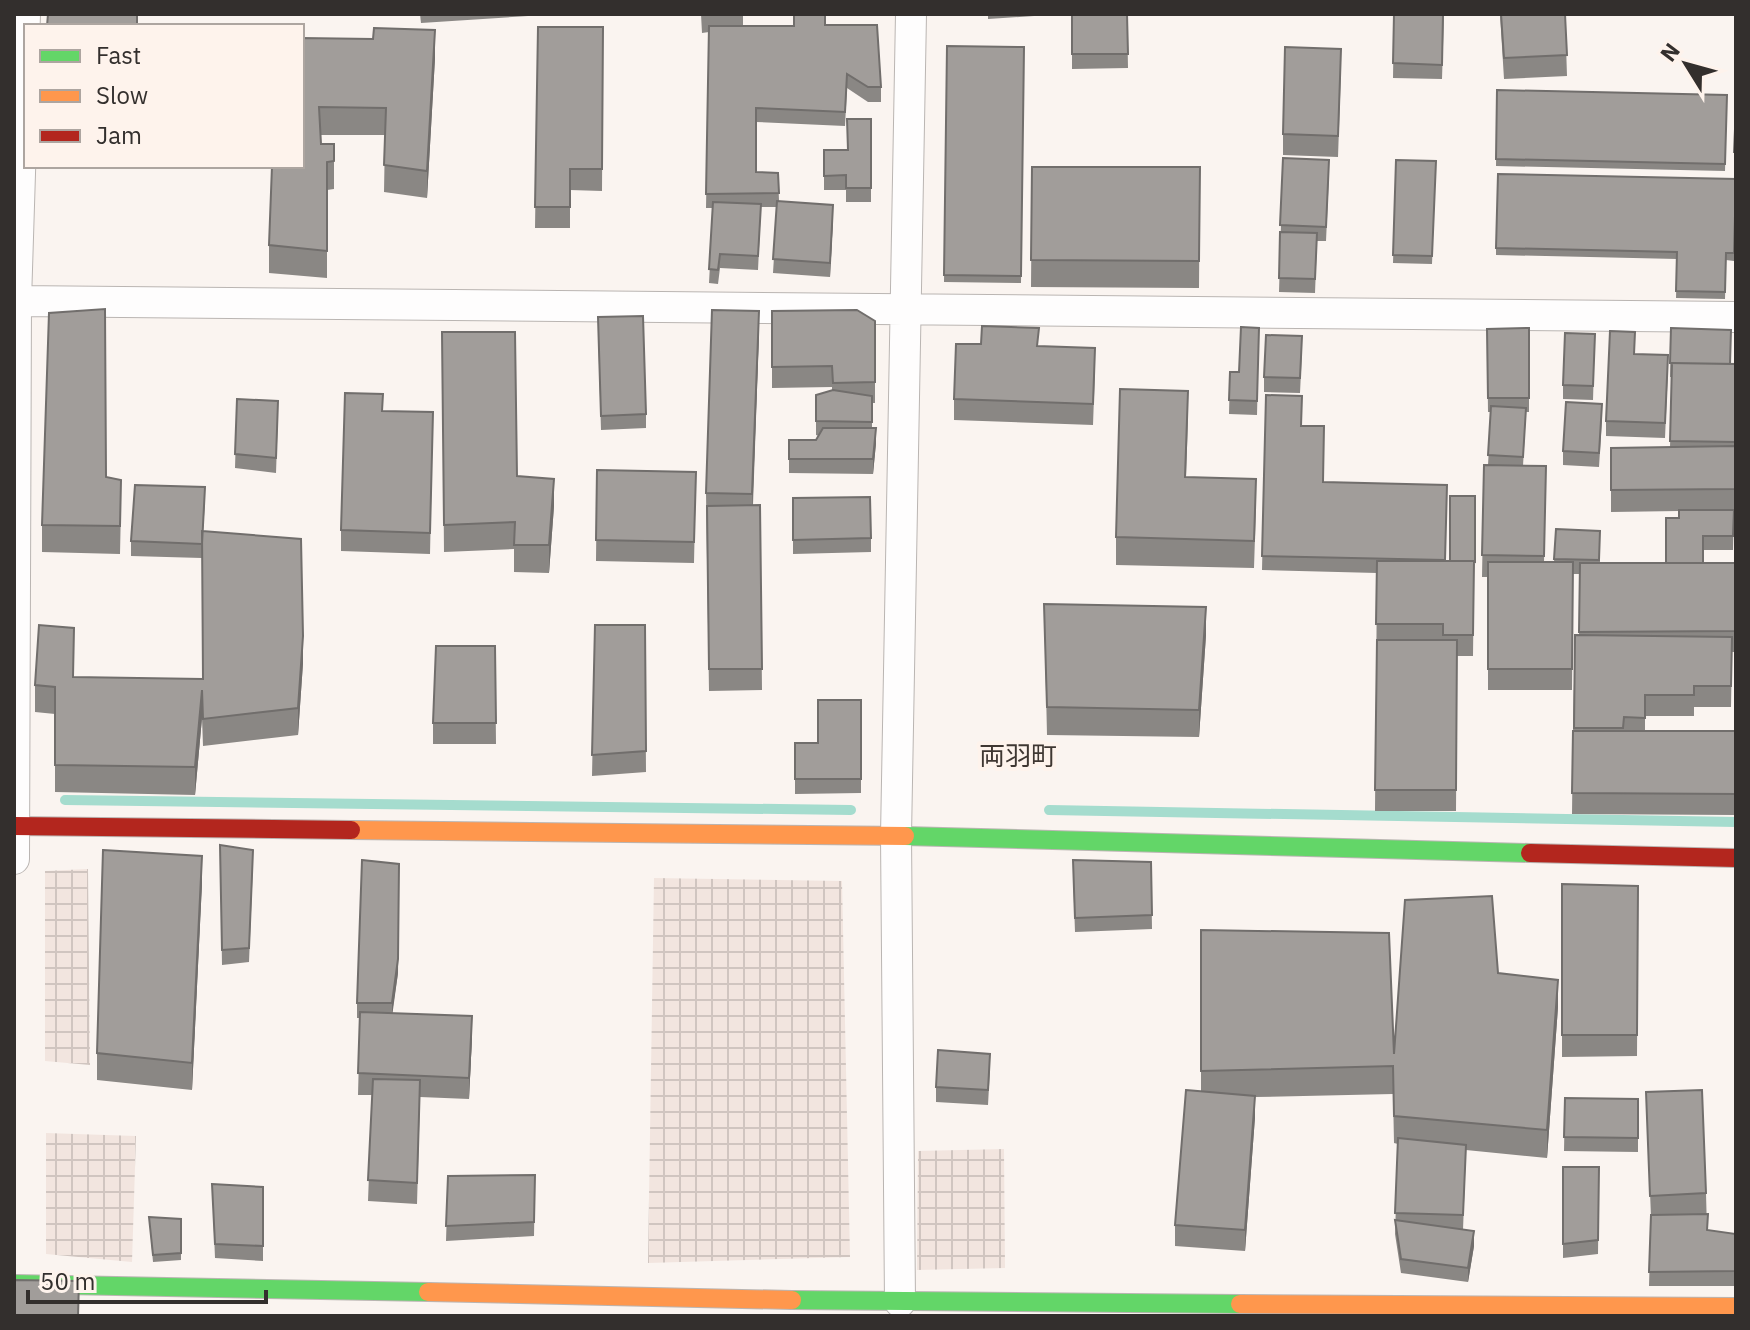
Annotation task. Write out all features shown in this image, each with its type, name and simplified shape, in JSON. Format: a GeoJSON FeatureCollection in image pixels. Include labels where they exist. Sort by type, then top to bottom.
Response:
{"type":"FeatureCollection","features":[{"type":"Feature","properties":{"kind":"street"},"geometry":{"type":"LineString","coordinates":[[900,1302],[896,836],[911,14]]}},
{"type":"Feature","properties":{"kind":"street"},"geometry":{"type":"LineString","coordinates":[[14,859],[16,301],[24,46]]}},
{"type":"Feature","properties":{"kind":"street"},"geometry":{"type":"LineString","coordinates":[[16,301],[906,312],[1736,317]]}},
{"type":"Feature","properties":{"kind":"street"},"geometry":{"type":"LineString","coordinates":[[14,826],[896,836],[1736,858]]}},
{"type":"Feature","properties":{"kind":"street"},"geometry":{"type":"LineString","coordinates":[[14,1284],[900,1302],[1736,1307]]}},
{"type":"Feature","properties":{"kind":"shaded area"},"geometry":{"type":"Polygon","coordinates":[[[88,869],[90,1065],[45,1061],[45,871],[88,869]]]}},
{"type":"Feature","properties":{"kind":"shaded area"},"geometry":{"type":"Polygon","coordinates":[[[654,878],[842,881],[850,1257],[648,1263],[654,878]]]}},
{"type":"Feature","properties":{"kind":"shaded area"},"geometry":{"type":"Polygon","coordinates":[[[46,1133],[136,1136],[132,1262],[46,1254],[46,1133]]]}},
{"type":"Feature","properties":{"kind":"shaded area"},"geometry":{"type":"Polygon","coordinates":[[[1004,1149],[1005,1268],[917,1270],[918,1151],[1004,1149]]]}},
{"type":"Feature","properties":{"kind":"building"},"geometry":{"type":"Polygon","coordinates":[[[48,14],[137,14],[137,24],[47,24],[48,14]]]}},
{"type":"Feature","properties":{"kind":"building"},"geometry":{"type":"Polygon","coordinates":[[[794,14],[825,14],[825,25],[877,25],[881,87],[868,87],[847,74],[845,112],[756,108],[756,172],[778,173],[779,193],[706,194],[709,26],[794,26],[794,14]]]}},
{"type":"Feature","properties":{"kind":"building"},"geometry":{"type":"Polygon","coordinates":[[[1072,14],[1127,14],[1128,54],[1072,54],[1072,14]]]}},
{"type":"Feature","properties":{"kind":"building"},"geometry":{"type":"Polygon","coordinates":[[[1394,14],[1443,14],[1442,65],[1393,63],[1394,14]]]}},
{"type":"Feature","properties":{"kind":"building"},"geometry":{"type":"Polygon","coordinates":[[[1501,14],[1565,14],[1567,55],[1504,58],[1501,14]]]}},
{"type":"Feature","properties":{"kind":"building"},"geometry":{"type":"Polygon","coordinates":[[[538,27],[603,27],[602,169],[570,169],[570,207],[535,207],[538,27]]]}},
{"type":"Feature","properties":{"kind":"building"},"geometry":{"type":"Polygon","coordinates":[[[374,28],[435,30],[427,171],[384,165],[386,108],[319,107],[321,144],[334,144],[334,161],[327,162],[327,251],[269,245],[272,168],[304,168],[304,38],[373,39],[374,28]]]}},
{"type":"Feature","properties":{"kind":"building"},"geometry":{"type":"Polygon","coordinates":[[[947,46],[1024,47],[1021,276],[944,275],[947,46]]]}},
{"type":"Feature","properties":{"kind":"building"},"geometry":{"type":"Polygon","coordinates":[[[1285,47],[1341,49],[1338,136],[1283,134],[1285,47]]]}},
{"type":"Feature","properties":{"kind":"building"},"geometry":{"type":"Polygon","coordinates":[[[1497,90],[1727,95],[1725,164],[1496,159],[1497,90]]]}},
{"type":"Feature","properties":{"kind":"building"},"geometry":{"type":"Polygon","coordinates":[[[1736,106],[1736,152],[1734,152],[1736,106]]]}},
{"type":"Feature","properties":{"kind":"building"},"geometry":{"type":"Polygon","coordinates":[[[847,119],[871,119],[871,188],[846,188],[846,175],[824,176],[824,150],[848,150],[847,119]]]}},
{"type":"Feature","properties":{"kind":"building"},"geometry":{"type":"Polygon","coordinates":[[[1283,158],[1329,160],[1326,227],[1280,225],[1283,158]]]}},
{"type":"Feature","properties":{"kind":"building"},"geometry":{"type":"Polygon","coordinates":[[[1396,160],[1436,161],[1432,256],[1393,255],[1396,160]]]}},
{"type":"Feature","properties":{"kind":"building"},"geometry":{"type":"Polygon","coordinates":[[[1032,167],[1200,167],[1199,261],[1031,260],[1032,167]]]}},
{"type":"Feature","properties":{"kind":"building"},"geometry":{"type":"Polygon","coordinates":[[[1498,174],[1736,179],[1734,253],[1726,253],[1725,292],[1676,291],[1677,252],[1496,248],[1498,174]]]}},
{"type":"Feature","properties":{"kind":"building"},"geometry":{"type":"Polygon","coordinates":[[[777,201],[833,205],[830,263],[773,259],[777,201]]]}},
{"type":"Feature","properties":{"kind":"building"},"geometry":{"type":"Polygon","coordinates":[[[713,202],[761,204],[758,256],[720,254],[718,270],[709,269],[713,202]]]}},
{"type":"Feature","properties":{"kind":"building"},"geometry":{"type":"Polygon","coordinates":[[[1280,232],[1317,233],[1315,279],[1279,278],[1280,232]]]}},
{"type":"Feature","properties":{"kind":"building"},"geometry":{"type":"Polygon","coordinates":[[[105,309],[106,477],[121,480],[120,526],[42,525],[49,313],[105,309]]]}},
{"type":"Feature","properties":{"kind":"building"},"geometry":{"type":"Polygon","coordinates":[[[712,310],[759,311],[752,494],[706,493],[712,310]]]}},
{"type":"Feature","properties":{"kind":"building"},"geometry":{"type":"Polygon","coordinates":[[[857,310],[875,321],[875,382],[833,383],[832,366],[772,367],[772,311],[857,310]]]}},
{"type":"Feature","properties":{"kind":"building"},"geometry":{"type":"Polygon","coordinates":[[[643,316],[646,414],[601,416],[598,317],[643,316]]]}},
{"type":"Feature","properties":{"kind":"building"},"geometry":{"type":"Polygon","coordinates":[[[982,326],[1039,328],[1037,346],[1095,348],[1093,404],[954,399],[956,344],[981,344],[982,326]]]}},
{"type":"Feature","properties":{"kind":"building"},"geometry":{"type":"Polygon","coordinates":[[[1241,327],[1259,328],[1257,401],[1229,400],[1230,372],[1239,372],[1241,327]]]}},
{"type":"Feature","properties":{"kind":"building"},"geometry":{"type":"Polygon","coordinates":[[[1529,328],[1529,398],[1488,398],[1487,329],[1529,328]]]}},
{"type":"Feature","properties":{"kind":"building"},"geometry":{"type":"Polygon","coordinates":[[[1671,328],[1731,330],[1730,364],[1670,363],[1671,328]]]}},
{"type":"Feature","properties":{"kind":"building"},"geometry":{"type":"Polygon","coordinates":[[[1610,331],[1635,332],[1634,354],[1668,355],[1665,423],[1606,421],[1610,331]]]}},
{"type":"Feature","properties":{"kind":"building"},"geometry":{"type":"Polygon","coordinates":[[[442,332],[515,332],[517,476],[554,479],[549,545],[514,545],[515,522],[444,525],[442,332]]]}},
{"type":"Feature","properties":{"kind":"building"},"geometry":{"type":"Polygon","coordinates":[[[1565,333],[1595,334],[1593,386],[1563,385],[1565,333]]]}},
{"type":"Feature","properties":{"kind":"building"},"geometry":{"type":"Polygon","coordinates":[[[1266,335],[1302,336],[1300,378],[1264,377],[1266,335]]]}},
{"type":"Feature","properties":{"kind":"building"},"geometry":{"type":"Polygon","coordinates":[[[1672,363],[1736,364],[1736,442],[1670,441],[1672,363]]]}},
{"type":"Feature","properties":{"kind":"building"},"geometry":{"type":"Polygon","coordinates":[[[1120,389],[1188,391],[1185,477],[1256,479],[1254,541],[1116,537],[1120,389]]]}},
{"type":"Feature","properties":{"kind":"building"},"geometry":{"type":"Polygon","coordinates":[[[833,390],[872,396],[872,422],[816,421],[816,395],[833,390]]]}},
{"type":"Feature","properties":{"kind":"building"},"geometry":{"type":"Polygon","coordinates":[[[345,393],[383,394],[382,411],[433,412],[430,533],[341,530],[345,393]]]}},
{"type":"Feature","properties":{"kind":"building"},"geometry":{"type":"Polygon","coordinates":[[[1266,395],[1302,396],[1301,426],[1324,426],[1323,482],[1447,485],[1445,560],[1262,556],[1266,395]]]}},
{"type":"Feature","properties":{"kind":"building"},"geometry":{"type":"Polygon","coordinates":[[[237,399],[278,401],[276,458],[235,454],[237,399]]]}},
{"type":"Feature","properties":{"kind":"building"},"geometry":{"type":"Polygon","coordinates":[[[1566,402],[1602,404],[1599,453],[1563,451],[1566,402]]]}},
{"type":"Feature","properties":{"kind":"building"},"geometry":{"type":"Polygon","coordinates":[[[1491,406],[1526,408],[1523,457],[1488,455],[1491,406]]]}},
{"type":"Feature","properties":{"kind":"building"},"geometry":{"type":"Polygon","coordinates":[[[823,428],[876,428],[873,459],[789,459],[789,440],[816,440],[823,428]]]}},
{"type":"Feature","properties":{"kind":"building"},"geometry":{"type":"Polygon","coordinates":[[[1736,446],[1736,489],[1611,490],[1611,448],[1736,446]]]}},
{"type":"Feature","properties":{"kind":"building"},"geometry":{"type":"Polygon","coordinates":[[[1484,465],[1546,466],[1544,556],[1482,555],[1484,465]]]}},
{"type":"Feature","properties":{"kind":"building"},"geometry":{"type":"Polygon","coordinates":[[[597,470],[696,472],[694,542],[596,540],[597,470]]]}},
{"type":"Feature","properties":{"kind":"building"},"geometry":{"type":"Polygon","coordinates":[[[135,485],[205,487],[202,544],[131,541],[135,485]]]}},
{"type":"Feature","properties":{"kind":"building"},"geometry":{"type":"Polygon","coordinates":[[[1450,496],[1475,496],[1475,563],[1450,561],[1450,496]]]}},
{"type":"Feature","properties":{"kind":"building"},"geometry":{"type":"Polygon","coordinates":[[[870,497],[871,538],[793,540],[793,498],[870,497]]]}},
{"type":"Feature","properties":{"kind":"building"},"geometry":{"type":"Polygon","coordinates":[[[760,505],[762,669],[709,669],[707,506],[760,505]]]}},
{"type":"Feature","properties":{"kind":"building"},"geometry":{"type":"Polygon","coordinates":[[[1679,510],[1734,510],[1733,536],[1703,536],[1703,563],[1666,563],[1666,518],[1679,518],[1679,510]]]}},
{"type":"Feature","properties":{"kind":"building"},"geometry":{"type":"Polygon","coordinates":[[[1556,529],[1600,531],[1599,560],[1554,559],[1556,529]]]}},
{"type":"Feature","properties":{"kind":"building"},"geometry":{"type":"Polygon","coordinates":[[[202,531],[301,539],[303,636],[298,708],[203,719],[202,690],[195,767],[55,765],[55,687],[35,685],[39,625],[74,628],[73,677],[203,679],[202,531]]]}},
{"type":"Feature","properties":{"kind":"building"},"geometry":{"type":"Polygon","coordinates":[[[1377,561],[1474,561],[1473,635],[1443,635],[1443,624],[1376,624],[1377,561]]]}},
{"type":"Feature","properties":{"kind":"building"},"geometry":{"type":"Polygon","coordinates":[[[1488,562],[1573,562],[1572,669],[1488,669],[1488,562]]]}},
{"type":"Feature","properties":{"kind":"building"},"geometry":{"type":"Polygon","coordinates":[[[1580,563],[1736,563],[1736,631],[1579,632],[1580,563]]]}},
{"type":"Feature","properties":{"kind":"building"},"geometry":{"type":"Polygon","coordinates":[[[1044,604],[1206,607],[1199,710],[1047,707],[1044,604]]]}},
{"type":"Feature","properties":{"kind":"building"},"geometry":{"type":"Polygon","coordinates":[[[595,625],[645,625],[646,751],[592,755],[595,625]]]}},
{"type":"Feature","properties":{"kind":"building"},"geometry":{"type":"Polygon","coordinates":[[[1575,635],[1732,637],[1731,686],[1694,686],[1694,695],[1645,695],[1645,718],[1624,717],[1623,728],[1574,728],[1575,635]]]}},
{"type":"Feature","properties":{"kind":"building"},"geometry":{"type":"Polygon","coordinates":[[[1377,640],[1457,640],[1456,790],[1375,790],[1377,640]]]}},
{"type":"Feature","properties":{"kind":"building"},"geometry":{"type":"Polygon","coordinates":[[[436,646],[495,646],[496,723],[433,723],[436,646]]]}},
{"type":"Feature","properties":{"kind":"building"},"geometry":{"type":"Polygon","coordinates":[[[818,700],[861,700],[861,779],[795,779],[795,743],[818,743],[818,700]]]}},
{"type":"Feature","properties":{"kind":"building"},"geometry":{"type":"Polygon","coordinates":[[[1573,731],[1736,731],[1736,794],[1572,793],[1573,731]]]}},
{"type":"Feature","properties":{"kind":"building"},"geometry":{"type":"Polygon","coordinates":[[[220,845],[253,850],[249,948],[222,950],[220,845]]]}},
{"type":"Feature","properties":{"kind":"building"},"geometry":{"type":"Polygon","coordinates":[[[103,850],[202,856],[192,1063],[97,1053],[103,850]]]}},
{"type":"Feature","properties":{"kind":"building"},"geometry":{"type":"Polygon","coordinates":[[[362,860],[399,864],[398,959],[392,1003],[357,1003],[362,860]]]}},
{"type":"Feature","properties":{"kind":"building"},"geometry":{"type":"Polygon","coordinates":[[[1073,860],[1151,862],[1152,915],[1075,918],[1073,860]]]}},
{"type":"Feature","properties":{"kind":"building"},"geometry":{"type":"Polygon","coordinates":[[[1562,884],[1638,886],[1637,1035],[1562,1035],[1562,884]]]}},
{"type":"Feature","properties":{"kind":"building"},"geometry":{"type":"Polygon","coordinates":[[[1492,896],[1498,973],[1558,980],[1547,1130],[1394,1116],[1393,1066],[1201,1071],[1201,930],[1389,933],[1394,1054],[1405,900],[1492,896]]]}},
{"type":"Feature","properties":{"kind":"building"},"geometry":{"type":"Polygon","coordinates":[[[360,1012],[472,1016],[469,1078],[358,1073],[360,1012]]]}},
{"type":"Feature","properties":{"kind":"building"},"geometry":{"type":"Polygon","coordinates":[[[938,1050],[990,1054],[988,1090],[936,1087],[938,1050]]]}},
{"type":"Feature","properties":{"kind":"building"},"geometry":{"type":"Polygon","coordinates":[[[373,1079],[420,1080],[417,1183],[368,1180],[373,1079]]]}},
{"type":"Feature","properties":{"kind":"building"},"geometry":{"type":"Polygon","coordinates":[[[1186,1090],[1255,1096],[1245,1230],[1175,1225],[1186,1090]]]}},
{"type":"Feature","properties":{"kind":"building"},"geometry":{"type":"Polygon","coordinates":[[[1702,1090],[1706,1193],[1650,1196],[1646,1092],[1702,1090]]]}},
{"type":"Feature","properties":{"kind":"building"},"geometry":{"type":"Polygon","coordinates":[[[1565,1098],[1638,1099],[1638,1138],[1564,1137],[1565,1098]]]}},
{"type":"Feature","properties":{"kind":"building"},"geometry":{"type":"Polygon","coordinates":[[[1398,1138],[1466,1145],[1463,1215],[1395,1213],[1398,1138]]]}},
{"type":"Feature","properties":{"kind":"building"},"geometry":{"type":"Polygon","coordinates":[[[1563,1167],[1599,1167],[1598,1240],[1563,1244],[1563,1167]]]}},
{"type":"Feature","properties":{"kind":"building"},"geometry":{"type":"Polygon","coordinates":[[[535,1175],[534,1222],[446,1226],[448,1176],[535,1175]]]}},
{"type":"Feature","properties":{"kind":"building"},"geometry":{"type":"Polygon","coordinates":[[[212,1184],[263,1187],[263,1246],[215,1244],[212,1184]]]}},
{"type":"Feature","properties":{"kind":"building"},"geometry":{"type":"Polygon","coordinates":[[[1708,1214],[1707,1230],[1736,1234],[1736,1271],[1649,1272],[1651,1215],[1708,1214]]]}},
{"type":"Feature","properties":{"kind":"building"},"geometry":{"type":"Polygon","coordinates":[[[149,1217],[181,1219],[181,1253],[153,1255],[149,1217]]]}},
{"type":"Feature","properties":{"kind":"building"},"geometry":{"type":"Polygon","coordinates":[[[1395,1220],[1474,1231],[1468,1268],[1401,1259],[1395,1220]]]}},
{"type":"Feature","properties":{"kind":"building"},"geometry":{"type":"Polygon","coordinates":[[[14,1280],[79,1281],[78,1316],[14,1316],[14,1280]]]}},
{"type":"Feature","properties":{"kind":"waterway"},"geometry":{"type":"LineString","coordinates":[[65,800],[851,810]]}},
{"type":"Feature","properties":{"kind":"waterway"},"geometry":{"type":"LineString","coordinates":[[1049,810],[1736,822]]}},
{"type":"Feature","properties":{"kind":"traffic: fast"},"geometry":{"type":"LineString","coordinates":[[905,836],[1530,853]]}},
{"type":"Feature","properties":{"kind":"traffic: fast"},"geometry":{"type":"LineString","coordinates":[[14,1284],[428,1292]]}},
{"type":"Feature","properties":{"kind":"traffic: fast"},"geometry":{"type":"LineString","coordinates":[[792,1300],[1240,1304]]}},
{"type":"Feature","properties":{"kind":"traffic: slow"},"geometry":{"type":"LineString","coordinates":[[351,830],[905,836]]}},
{"type":"Feature","properties":{"kind":"traffic: slow"},"geometry":{"type":"LineString","coordinates":[[428,1292],[792,1300]]}},
{"type":"Feature","properties":{"kind":"traffic: slow"},"geometry":{"type":"LineString","coordinates":[[1240,1304],[1736,1307]]}},
{"type":"Feature","properties":{"kind":"traffic: jam"},"geometry":{"type":"LineString","coordinates":[[14,826],[351,830]]}},
{"type":"Feature","properties":{"kind":"traffic: jam"},"geometry":{"type":"LineString","coordinates":[[1530,853],[1736,858]]}},
{"type":"Feature","properties":{"kind":"district","name":"両羽町"},"geometry":{"type":"Point","coordinates":[1018,755]}}]}
